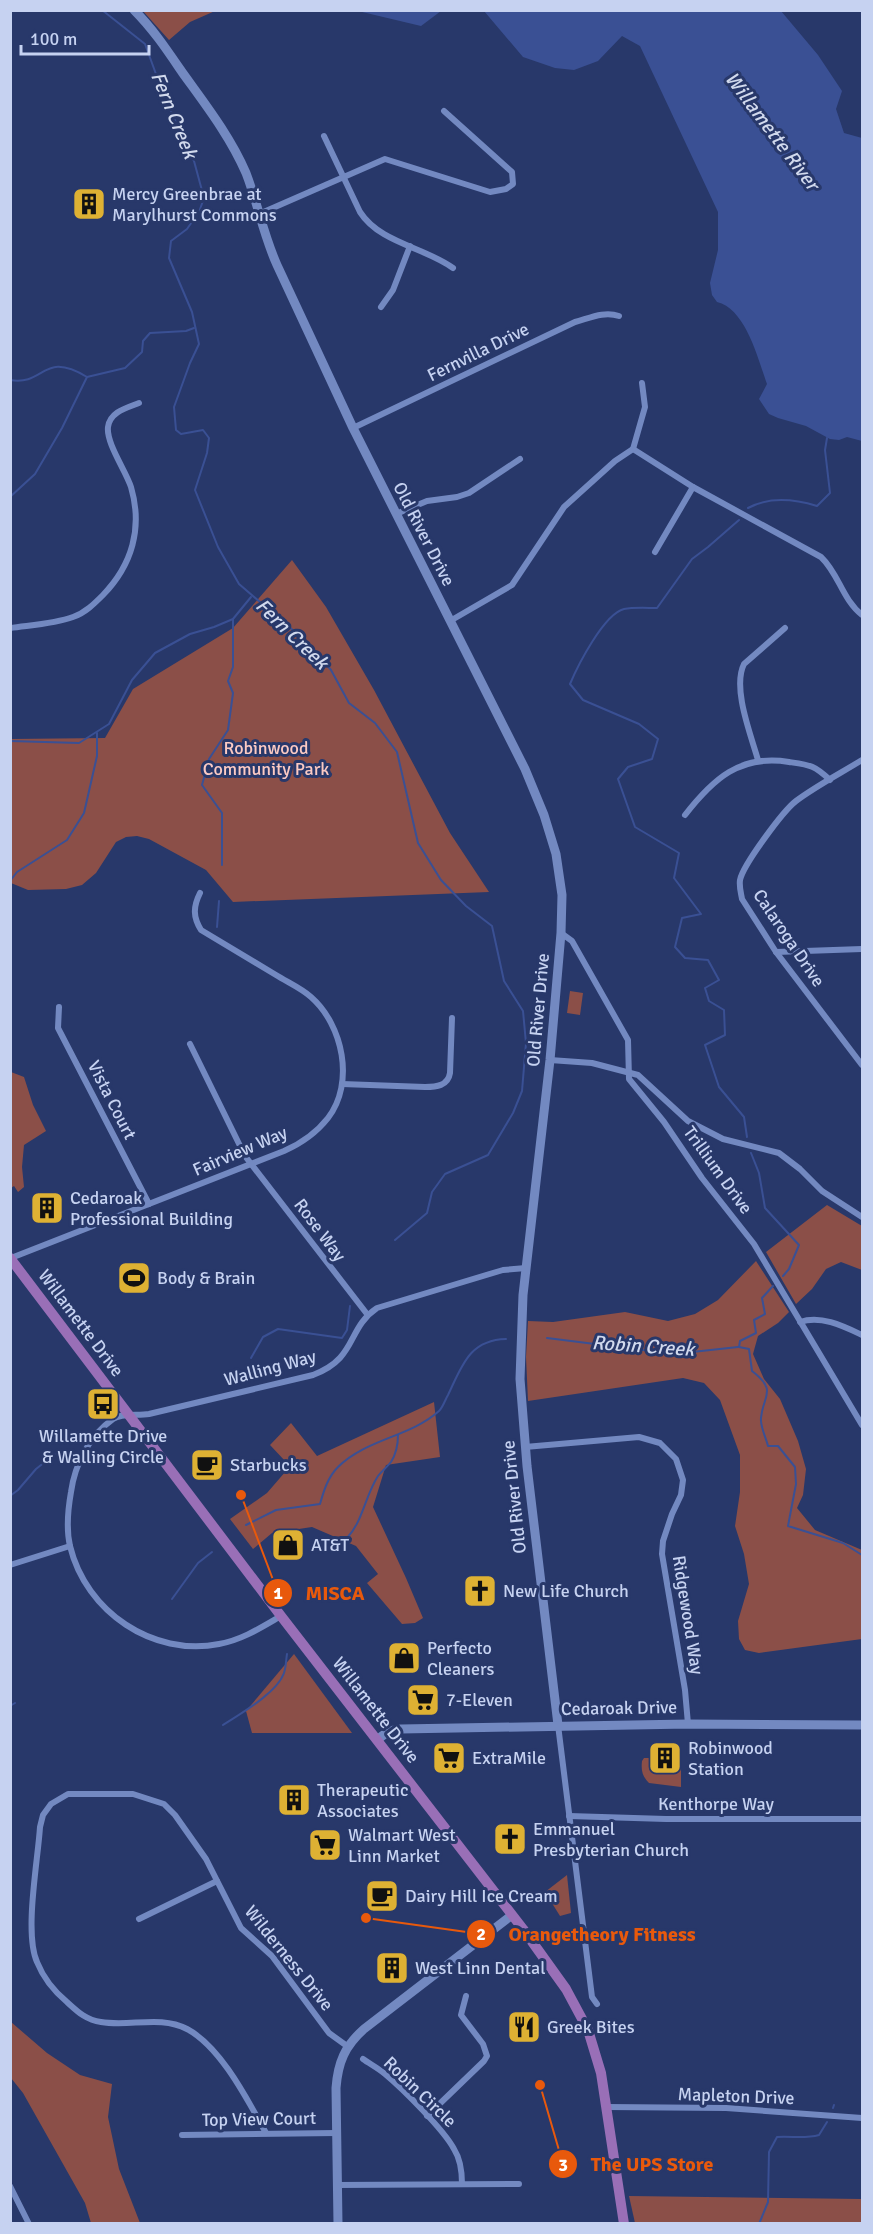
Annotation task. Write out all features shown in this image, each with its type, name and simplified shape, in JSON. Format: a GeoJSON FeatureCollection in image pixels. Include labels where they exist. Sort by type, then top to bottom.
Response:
{"type":"FeatureCollection","features":[{"type":"Feature","properties":{"kind":"main road","name":"Willamette Drive"},"geometry":{"type":"LineString","coordinates":[[11,1258],[281,1616],[378,1739],[562,1982],[591,2038],[602,2073],[624,2223]]}},
{"type":"Feature","properties":{"kind":"street","name":"Old River Drive"},"geometry":{"type":"LineString","coordinates":[[134,10],[157,34],[218,123],[241,162],[269,248],[353,429],[525,769],[554,846],[560,875],[561,933],[550,1060],[526,1268],[520,1378],[525,1447],[558,1725],[592,1997],[597,2004]]}},
{"type":"Feature","properties":{"kind":"street"},"geometry":{"type":"LineString","coordinates":[[259,214],[385,159],[490,192],[506,189],[513,184],[512,172],[444,111]]}},
{"type":"Feature","properties":{"kind":"street"},"geometry":{"type":"LineString","coordinates":[[324,136],[368,222],[381,233],[439,258],[453,268]]}},
{"type":"Feature","properties":{"kind":"street"},"geometry":{"type":"LineString","coordinates":[[381,307],[393,291],[410,246]]}},
{"type":"Feature","properties":{"kind":"street","name":"Fernvilla Drive"},"geometry":{"type":"LineString","coordinates":[[353,429],[575,322],[602,314],[619,316]]}},
{"type":"Feature","properties":{"kind":"street"},"geometry":{"type":"LineString","coordinates":[[450,621],[512,585],[564,507],[615,461],[633,449],[645,407],[642,383]]}},
{"type":"Feature","properties":{"kind":"street"},"geometry":{"type":"LineString","coordinates":[[10,628],[58,621],[80,614],[96,603],[123,570],[135,544],[136,510],[126,473],[113,447],[108,429],[114,415],[139,403]]}},
{"type":"Feature","properties":{"kind":"street"},"geometry":{"type":"LineString","coordinates":[[633,449],[693,487],[821,557],[833,571],[850,603],[862,615]]}},
{"type":"Feature","properties":{"kind":"street"},"geometry":{"type":"LineString","coordinates":[[396,514],[427,501],[469,493],[520,459]]}},
{"type":"Feature","properties":{"kind":"street"},"geometry":{"type":"LineString","coordinates":[[656,552],[693,487]]}},
{"type":"Feature","properties":{"kind":"street"},"geometry":{"type":"LineString","coordinates":[[758,760],[741,694],[740,671],[744,663],[785,628]]}},
{"type":"Feature","properties":{"kind":"street"},"geometry":{"type":"LineString","coordinates":[[685,815],[714,781],[758,760],[776,760],[816,767],[830,780]]}},
{"type":"Feature","properties":{"kind":"street","name":"Calaroga Drive"},"geometry":{"type":"LineString","coordinates":[[862,760],[802,797],[787,809],[749,862],[741,879],[742,899],[776,952],[862,1065]]}},
{"type":"Feature","properties":{"kind":"street","name":"Fairview Way"},"geometry":{"type":"LineString","coordinates":[[11,1258],[290,1148],[319,1128],[332,1112],[342,1084],[343,1069],[339,1044],[332,1026],[319,1005],[309,995],[201,930],[197,923],[194,905],[200,893]]}},
{"type":"Feature","properties":{"kind":"street","name":"Trillium Drive"},"geometry":{"type":"LineString","coordinates":[[561,933],[572,941],[628,1040],[629,1080],[664,1122],[702,1178],[754,1244],[862,1425]]}},
{"type":"Feature","properties":{"kind":"street"},"geometry":{"type":"LineString","coordinates":[[776,952],[862,949]]}},
{"type":"Feature","properties":{"kind":"street","name":"Vista Court"},"geometry":{"type":"LineString","coordinates":[[59,1007],[58,1028],[149,1204]]}},
{"type":"Feature","properties":{"kind":"street"},"geometry":{"type":"LineString","coordinates":[[342,1084],[425,1087],[443,1084],[449,1078],[450,1073],[453,1018]]}},
{"type":"Feature","properties":{"kind":"street","name":"Rose Way"},"geometry":{"type":"LineString","coordinates":[[190,1044],[243,1153],[367,1314]]}},
{"type":"Feature","properties":{"kind":"street"},"geometry":{"type":"LineString","coordinates":[[550,1060],[586,1062],[629,1071],[646,1081],[688,1121],[723,1138],[779,1153],[800,1169],[822,1191],[862,1218]]}},
{"type":"Feature","properties":{"kind":"street"},"geometry":{"type":"LineString","coordinates":[[367,1314],[390,1302],[503,1270],[526,1268]]}},
{"type":"Feature","properties":{"kind":"street","name":"Walling Way"},"geometry":{"type":"LineString","coordinates":[[70,1546],[68,1507],[75,1470],[88,1445],[104,1426],[116,1417],[146,1414],[313,1375],[325,1370],[334,1365],[346,1352],[367,1314]]}},
{"type":"Feature","properties":{"kind":"street"},"geometry":{"type":"LineString","coordinates":[[800,1322],[812,1319],[826,1321],[862,1335]]}},
{"type":"Feature","properties":{"kind":"street","name":"Ridgewood Way"},"geometry":{"type":"LineString","coordinates":[[525,1447],[639,1437],[660,1443],[676,1459],[682,1473],[682,1488],[679,1501],[667,1525],[662,1554],[685,1690],[688,1724]]}},
{"type":"Feature","properties":{"kind":"street"},"geometry":{"type":"LineString","coordinates":[[10,1565],[70,1546],[85,1580],[102,1605],[124,1624],[152,1638],[183,1646],[217,1645],[256,1630],[281,1616]]}},
{"type":"Feature","properties":{"kind":"street","name":"Cedaroak Drive"},"geometry":{"type":"LineString","coordinates":[[378,1739],[389,1731],[401,1729],[558,1725],[862,1725]]}},
{"type":"Feature","properties":{"kind":"street","name":"Wilderness Drive"},"geometry":{"type":"LineString","coordinates":[[266,2133],[239,2085],[196,2035],[166,2022],[111,2023],[85,2018],[57,1994],[37,1963],[34,1951],[33,1915],[40,1823],[47,1809],[62,1796],[75,1793],[129,1793],[161,1803],[172,1812],[206,1859],[241,1928],[272,1956],[329,2033],[347,2046]]}},
{"type":"Feature","properties":{"kind":"street","name":"Kenthorpe Way"},"geometry":{"type":"LineString","coordinates":[[570,1816],[666,1819],[862,1818]]}},
{"type":"Feature","properties":{"kind":"street"},"geometry":{"type":"LineString","coordinates":[[139,1919],[217,1881]]}},
{"type":"Feature","properties":{"kind":"street"},"geometry":{"type":"LineString","coordinates":[[338,2223],[337,2075],[347,2046],[364,2029],[512,1915]]}},
{"type":"Feature","properties":{"kind":"street"},"geometry":{"type":"LineString","coordinates":[[427,2116],[487,2056],[483,2044],[461,2015],[466,1996]]}},
{"type":"Feature","properties":{"kind":"street","name":"Robin Circle"},"geometry":{"type":"LineString","coordinates":[[363,2059],[385,2074],[427,2116],[454,2148],[462,2171],[462,2184]]}},
{"type":"Feature","properties":{"kind":"street","name":"Mapleton Drive"},"geometry":{"type":"LineString","coordinates":[[607,2107],[726,2109],[862,2118]]}},
{"type":"Feature","properties":{"kind":"street","name":"Top View Court"},"geometry":{"type":"LineString","coordinates":[[182,2135],[337,2133]]}},
{"type":"Feature","properties":{"kind":"street"},"geometry":{"type":"LineString","coordinates":[[337,2185],[519,2184]]}},
{"type":"Feature","properties":{"kind":"street"},"geometry":{"type":"LineString","coordinates":[[10,2186],[29,2223]]}},
{"type":"Feature","properties":{"kind":"green space"},"geometry":{"type":"Polygon","coordinates":[[[143,11],[215,11],[190,22],[169,40],[143,11]]]}},
{"type":"Feature","properties":{"kind":"green space","name":"Robinwood Community Park"},"geometry":{"type":"Polygon","coordinates":[[[292,560],[326,607],[374,690],[450,833],[489,892],[233,902],[206,870],[149,839],[137,836],[126,837],[116,842],[96,873],[82,885],[66,889],[28,890],[11,883],[11,739],[105,738],[133,689],[233,628],[292,560]]]}},
{"type":"Feature","properties":{"kind":"green space"},"geometry":{"type":"Polygon","coordinates":[[[570,991],[583,993],[580,1015],[567,1013],[570,991]]]}},
{"type":"Feature","properties":{"kind":"green space"},"geometry":{"type":"Polygon","coordinates":[[[11,1072],[24,1077],[33,1105],[46,1131],[24,1145],[22,1167],[24,1187],[18,1192],[14,1186],[11,1188],[11,1072]]]}},
{"type":"Feature","properties":{"kind":"green space"},"geometry":{"type":"Polygon","coordinates":[[[827,1205],[862,1226],[862,1270],[841,1262],[826,1269],[812,1289],[796,1304],[766,1252],[827,1205]]]}},
{"type":"Feature","properties":{"kind":"green space"},"geometry":{"type":"Polygon","coordinates":[[[756,1261],[789,1312],[778,1323],[758,1336],[753,1354],[764,1379],[780,1399],[798,1441],[806,1469],[803,1495],[797,1508],[815,1530],[862,1550],[862,1639],[759,1653],[745,1650],[739,1639],[738,1621],[749,1584],[744,1554],[735,1526],[740,1492],[740,1455],[720,1400],[704,1383],[683,1378],[528,1401],[526,1357],[528,1321],[553,1322],[625,1312],[668,1321],[695,1314],[718,1300],[756,1261]]]}},
{"type":"Feature","properties":{"kind":"green space"},"geometry":{"type":"Polygon","coordinates":[[[434,1402],[440,1457],[386,1465],[373,1507],[423,1618],[415,1623],[402,1624],[367,1583],[378,1574],[356,1546],[312,1527],[272,1533],[253,1549],[230,1519],[267,1493],[286,1471],[286,1462],[270,1445],[291,1423],[317,1456],[434,1402]]]}},
{"type":"Feature","properties":{"kind":"green space"},"geometry":{"type":"Polygon","coordinates":[[[294,1654],[352,1733],[252,1733],[246,1711],[294,1654]]]}},
{"type":"Feature","properties":{"kind":"green space"},"geometry":{"type":"Polygon","coordinates":[[[644,1758],[652,1758],[652,1768],[662,1768],[663,1765],[681,1765],[681,1787],[649,1783],[642,1770],[644,1758]]]}},
{"type":"Feature","properties":{"kind":"green space"},"geometry":{"type":"Polygon","coordinates":[[[567,1875],[571,1913],[560,1916],[545,1892],[567,1875]]]}},
{"type":"Feature","properties":{"kind":"green space"},"geometry":{"type":"Polygon","coordinates":[[[11,2022],[47,2053],[80,2075],[112,2084],[108,2117],[119,2169],[140,2223],[91,2223],[85,2203],[23,2093],[11,2078],[11,2022]]]}},
{"type":"Feature","properties":{"kind":"green space"},"geometry":{"type":"Polygon","coordinates":[[[629,2196],[862,2199],[862,2223],[635,2223],[629,2196]]]}},
{"type":"Feature","properties":{"kind":"water"},"geometry":{"type":"Polygon","coordinates":[[[358,11],[441,11],[421,26],[358,11]]]}},
{"type":"Feature","properties":{"kind":"water","name":"Willamette River"},"geometry":{"type":"Polygon","coordinates":[[[484,11],[781,11],[818,55],[842,91],[836,109],[844,133],[862,138],[862,441],[847,437],[839,440],[830,439],[806,426],[778,418],[769,414],[759,399],[767,384],[750,336],[736,314],[717,302],[712,295],[710,283],[718,250],[718,212],[640,46],[622,36],[598,61],[574,70],[555,68],[523,57],[484,11]]]}},
{"type":"Feature","properties":{"kind":"waterway","name":"Fern Creek"},"geometry":{"type":"LineString","coordinates":[[102,10],[145,44],[164,96],[194,161],[204,198],[199,212],[187,229],[171,241],[169,258],[192,312],[199,344],[174,407],[176,430],[181,434],[203,430],[209,438],[207,453],[195,490],[218,547],[239,584],[309,644],[331,670],[349,703],[375,723],[397,752],[418,843],[441,880],[466,906],[492,926],[504,981],[523,1011],[526,1043],[522,1091],[513,1113],[488,1155],[445,1174],[432,1192],[427,1213],[395,1240]]}},
{"type":"Feature","properties":{"kind":"waterway"},"geometry":{"type":"LineString","coordinates":[[10,380],[31,378],[52,368],[61,367],[87,377],[125,368],[142,352],[143,341],[150,333],[186,331],[194,328]]}},
{"type":"Feature","properties":{"kind":"waterway"},"geometry":{"type":"LineString","coordinates":[[10,497],[35,474],[62,428],[87,377]]}},
{"type":"Feature","properties":{"kind":"waterway"},"geometry":{"type":"LineString","coordinates":[[748,508],[773,500],[817,506],[830,493],[825,450],[827,438]]}},
{"type":"Feature","properties":{"kind":"waterway"},"geometry":{"type":"LineString","coordinates":[[739,520],[692,559],[657,608],[624,609],[608,620],[592,641],[570,684],[583,700],[639,724],[658,739],[652,759],[628,767],[618,779],[635,827],[679,853],[674,878],[701,914],[682,918],[675,947],[685,958],[708,960],[719,980],[705,988],[709,1001],[724,1010],[725,1035],[705,1045],[719,1087],[744,1117],[747,1137]]}},
{"type":"Feature","properties":{"kind":"waterway"},"geometry":{"type":"LineString","coordinates":[[10,741],[79,743],[109,724],[132,680],[155,653],[190,634],[233,619],[251,597]]}},
{"type":"Feature","properties":{"kind":"waterway"},"geometry":{"type":"LineString","coordinates":[[222,865],[222,813],[202,785],[209,759],[228,730],[233,693],[228,681],[233,667],[233,619]]}},
{"type":"Feature","properties":{"kind":"waterway"},"geometry":{"type":"LineString","coordinates":[[10,881],[17,872],[67,840],[84,813],[97,756],[97,733]]}},
{"type":"Feature","properties":{"kind":"waterway"},"geometry":{"type":"LineString","coordinates":[[217,927],[219,901]]}},
{"type":"Feature","properties":{"kind":"waterway"},"geometry":{"type":"LineString","coordinates":[[751,1153],[759,1173],[765,1208],[799,1245],[789,1269],[783,1276]]}},
{"type":"Feature","properties":{"kind":"waterway"},"geometry":{"type":"LineString","coordinates":[[773,1286],[762,1298],[765,1314],[754,1320],[756,1333],[740,1341],[739,1347],[749,1349],[752,1371],[767,1389],[761,1421],[768,1446],[778,1446],[795,1467],[796,1484],[788,1526],[843,1543],[862,1555]]}},
{"type":"Feature","properties":{"kind":"waterway","name":"Fern Creek"},"geometry":{"type":"LineString","coordinates":[[251,1358],[263,1337],[278,1329],[342,1338],[347,1330],[350,1306]]}},
{"type":"Feature","properties":{"kind":"waterway","name":"Robin Creek"},"geometry":{"type":"LineString","coordinates":[[547,1338],[683,1353],[738,1347]]}},
{"type":"Feature","properties":{"kind":"waterway","name":"Robin Creek"},"geometry":{"type":"LineString","coordinates":[[246,1525],[276,1510],[320,1504],[329,1479],[338,1467],[362,1450],[415,1427],[439,1411],[468,1356],[483,1344],[506,1339]]}},
{"type":"Feature","properties":{"kind":"waterway"},"geometry":{"type":"LineString","coordinates":[[347,1538],[357,1524],[378,1476],[393,1459],[398,1435]]}},
{"type":"Feature","properties":{"kind":"waterway","name":"Fern Creek"},"geometry":{"type":"LineString","coordinates":[[10,1496],[36,1469],[60,1450]]}},
{"type":"Feature","properties":{"kind":"waterway","name":"Robin Creek"},"geometry":{"type":"LineString","coordinates":[[172,1599],[198,1563],[212,1552]]}},
{"type":"Feature","properties":{"kind":"waterway"},"geometry":{"type":"LineString","coordinates":[[223,1725],[274,1688],[284,1673],[287,1654]]}},
{"type":"Feature","properties":{"kind":"waterway","name":"Robin Creek"},"geometry":{"type":"LineString","coordinates":[[10,1706],[15,1703]]}},
{"type":"Feature","properties":{"kind":"waterway"},"geometry":{"type":"LineString","coordinates":[[759,2224],[768,2202],[769,2152],[777,2137],[819,2135],[827,2122]]}},
{"type":"Feature","properties":{"kind":"place","name":"Mercy Greenbrae at Marylhurst Commons"},"geometry":{"type":"Point","coordinates":[89,204]}},
{"type":"Feature","properties":{"kind":"place","name":"Cedaroak Professional Building"},"geometry":{"type":"Point","coordinates":[47,1208]}},
{"type":"Feature","properties":{"kind":"place","name":"Body & Brain"},"geometry":{"type":"Point","coordinates":[134,1278]}},
{"type":"Feature","properties":{"kind":"place","name":"Willamette Drive & Walling Circle"},"geometry":{"type":"Point","coordinates":[103,1404]}},
{"type":"Feature","properties":{"kind":"place","name":"Starbucks"},"geometry":{"type":"Point","coordinates":[207,1465]}},
{"type":"Feature","properties":{"kind":"place","name":"MISCA"},"geometry":{"type":"Point","coordinates":[241,1495]}},
{"type":"Feature","properties":{"kind":"place","name":"AT&T"},"geometry":{"type":"Point","coordinates":[288,1545]}},
{"type":"Feature","properties":{"kind":"place","name":"New Life Church"},"geometry":{"type":"Point","coordinates":[480,1591]}},
{"type":"Feature","properties":{"kind":"place","name":"Perfecto Cleaners"},"geometry":{"type":"Point","coordinates":[404,1658]}},
{"type":"Feature","properties":{"kind":"place","name":"7-Eleven"},"geometry":{"type":"Point","coordinates":[423,1700]}},
{"type":"Feature","properties":{"kind":"place","name":"ExtraMile"},"geometry":{"type":"Point","coordinates":[449,1758]}},
{"type":"Feature","properties":{"kind":"place","name":"Robinwood Station"},"geometry":{"type":"Point","coordinates":[665,1758]}},
{"type":"Feature","properties":{"kind":"place","name":"Therapeutic Associates"},"geometry":{"type":"Point","coordinates":[294,1800]}},
{"type":"Feature","properties":{"kind":"place","name":"Emmanuel Presbyterian Church"},"geometry":{"type":"Point","coordinates":[510,1839]}},
{"type":"Feature","properties":{"kind":"place","name":"Walmart West Linn Market"},"geometry":{"type":"Point","coordinates":[325,1845]}},
{"type":"Feature","properties":{"kind":"place","name":"Dairy Hill Ice Cream"},"geometry":{"type":"Point","coordinates":[382,1896]}},
{"type":"Feature","properties":{"kind":"place","name":"Orangetheory Fitness"},"geometry":{"type":"Point","coordinates":[366,1918]}},
{"type":"Feature","properties":{"kind":"place","name":"West Linn Dental"},"geometry":{"type":"Point","coordinates":[392,1968]}},
{"type":"Feature","properties":{"kind":"place","name":"Greek Bites"},"geometry":{"type":"Point","coordinates":[524,2027]}},
{"type":"Feature","properties":{"kind":"place","name":"The UPS Store"},"geometry":{"type":"Point","coordinates":[540,2085]}}]}
